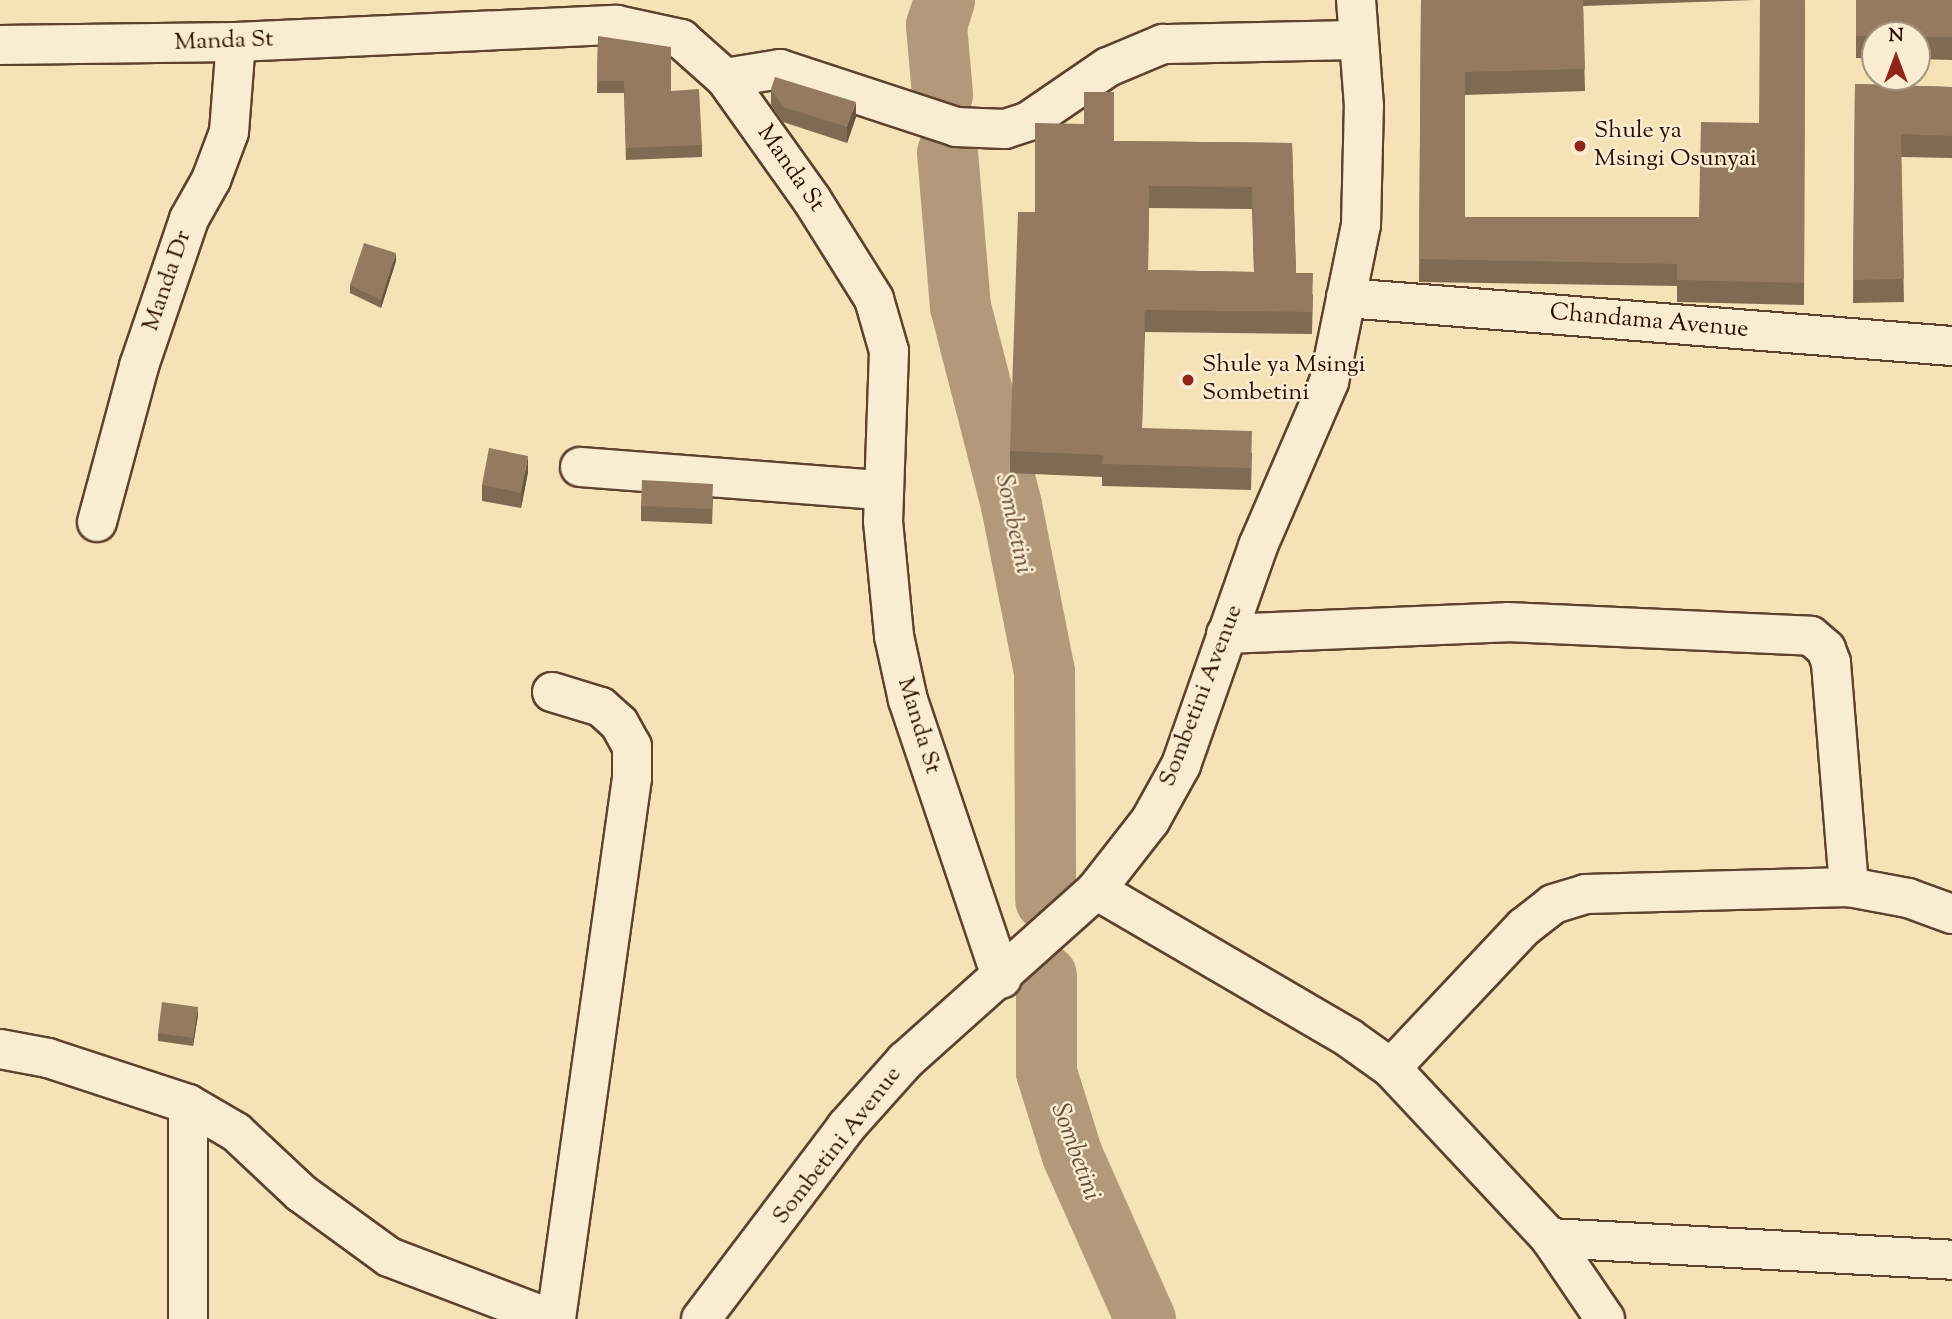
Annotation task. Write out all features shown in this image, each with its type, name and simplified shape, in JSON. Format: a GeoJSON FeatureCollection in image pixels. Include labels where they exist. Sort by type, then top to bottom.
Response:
{"type":"FeatureCollection","features":[{"type":"Feature","properties":{"kind":"street","name":"Sombetini Avenue"},"geometry":{"type":"LineString","coordinates":[[701,1319],[846,1127],[905,1061],[1002,979],[1096,890],[1150,821],[1181,765],[1258,546],[1329,382],[1361,225],[1364,106],[1356,0]]}},
{"type":"Feature","properties":{"kind":"street","name":"Manda St"},"geometry":{"type":"LineString","coordinates":[[0,45],[236,43],[617,24],[681,38],[725,78],[812,200],[874,299],[888,351],[891,389],[882,490],[894,636],[908,700],[1002,979]]}},
{"type":"Feature","properties":{"kind":"street"},"geometry":{"type":"LineString","coordinates":[[725,78],[780,69],[956,127],[1004,129],[1029,121],[1108,67],[1163,44],[1359,40]]}},
{"type":"Feature","properties":{"kind":"street","name":"Manda Dr"},"geometry":{"type":"LineString","coordinates":[[97,522],[139,366],[189,219],[211,180],[229,132],[236,43]]}},
{"type":"Feature","properties":{"kind":"street","name":"Chandama Avenue"},"geometry":{"type":"LineString","coordinates":[[1346,298],[1952,346]]}},
{"type":"Feature","properties":{"kind":"street"},"geometry":{"type":"LineString","coordinates":[[580,467],[882,490]]}},
{"type":"Feature","properties":{"kind":"street"},"geometry":{"type":"LineString","coordinates":[[1226,634],[1507,622],[1811,636],[1826,649],[1831,663],[1849,887]]}},
{"type":"Feature","properties":{"kind":"street"},"geometry":{"type":"LineString","coordinates":[[0,1049],[48,1058],[188,1104],[236,1132],[301,1193],[389,1257],[553,1319],[632,778],[632,746],[619,723],[601,707],[552,692]]}},
{"type":"Feature","properties":{"kind":"street"},"geometry":{"type":"LineString","coordinates":[[1391,1068],[1524,927],[1553,904],[1616,891],[1849,887],[1908,898],[1952,914]]}},
{"type":"Feature","properties":{"kind":"street"},"geometry":{"type":"LineString","coordinates":[[1096,890],[1349,1038],[1391,1068],[1550,1238],[1605,1319]]}},
{"type":"Feature","properties":{"kind":"street"},"geometry":{"type":"LineString","coordinates":[[188,1104],[188,1319]]}},
{"type":"Feature","properties":{"kind":"street"},"geometry":{"type":"LineString","coordinates":[[1550,1238],[1952,1260]]}},
{"type":"Feature","properties":{"kind":"building"},"geometry":{"type":"Polygon","coordinates":[[[1421,0],[1583,0],[1585,69],[1465,72],[1465,217],[1699,217],[1701,122],[1759,123],[1760,0],[1805,0],[1804,283],[1677,280],[1677,264],[1419,259],[1421,0]]]}},
{"type":"Feature","properties":{"kind":"building"},"geometry":{"type":"Polygon","coordinates":[[[1856,0],[1952,0],[1952,37],[1931,37],[1931,21],[1861,21],[1861,36],[1856,36],[1856,0]]]}},
{"type":"Feature","properties":{"kind":"building"},"geometry":{"type":"Polygon","coordinates":[[[598,36],[671,47],[671,91],[699,89],[702,145],[626,148],[624,81],[597,81],[598,36]]]}},
{"type":"Feature","properties":{"kind":"building"},"geometry":{"type":"Polygon","coordinates":[[[775,77],[856,102],[847,127],[783,107],[771,89],[775,77]]]}},
{"type":"Feature","properties":{"kind":"building"},"geometry":{"type":"Polygon","coordinates":[[[1855,84],[1861,84],[1861,91],[1931,91],[1931,86],[1952,87],[1952,136],[1901,134],[1904,279],[1853,280],[1855,84]]]}},
{"type":"Feature","properties":{"kind":"building"},"geometry":{"type":"Polygon","coordinates":[[[1084,92],[1114,92],[1114,141],[1292,143],[1296,273],[1313,273],[1312,312],[1145,310],[1142,428],[1252,431],[1251,468],[1102,464],[1103,455],[1010,451],[1018,212],[1035,212],[1035,123],[1084,124],[1084,92]],[[1149,186],[1148,270],[1254,272],[1252,187],[1149,186]]]}},
{"type":"Feature","properties":{"kind":"building"},"geometry":{"type":"Polygon","coordinates":[[[364,243],[396,253],[381,300],[350,285],[364,243]]]}},
{"type":"Feature","properties":{"kind":"building"},"geometry":{"type":"Polygon","coordinates":[[[489,448],[528,456],[521,493],[482,485],[489,448]]]}},
{"type":"Feature","properties":{"kind":"building"},"geometry":{"type":"Polygon","coordinates":[[[642,480],[713,484],[712,509],[641,506],[642,480]]]}},
{"type":"Feature","properties":{"kind":"building"},"geometry":{"type":"Polygon","coordinates":[[[162,1002],[198,1007],[193,1038],[158,1033],[162,1002]]]}},
{"type":"Feature","properties":{"kind":"waterway","name":"Sombetini"},"geometry":{"type":"LineString","coordinates":[[942,94],[936,25],[944,0]]}},
{"type":"Feature","properties":{"kind":"waterway","name":"Sombetini"},"geometry":{"type":"LineString","coordinates":[[947,152],[960,306],[1011,505],[1044,671],[1045,900]]}},
{"type":"Feature","properties":{"kind":"waterway","name":"Sombetini"},"geometry":{"type":"LineString","coordinates":[[1046,975],[1046,1072],[1072,1155],[1145,1319]]}},
{"type":"Feature","properties":{"kind":"place","name":"Shule ya Msingi Osunyai"},"geometry":{"type":"Point","coordinates":[1580,146]}},
{"type":"Feature","properties":{"kind":"place","name":"Shule ya Msingi Sombetini"},"geometry":{"type":"Point","coordinates":[1188,380]}}]}
